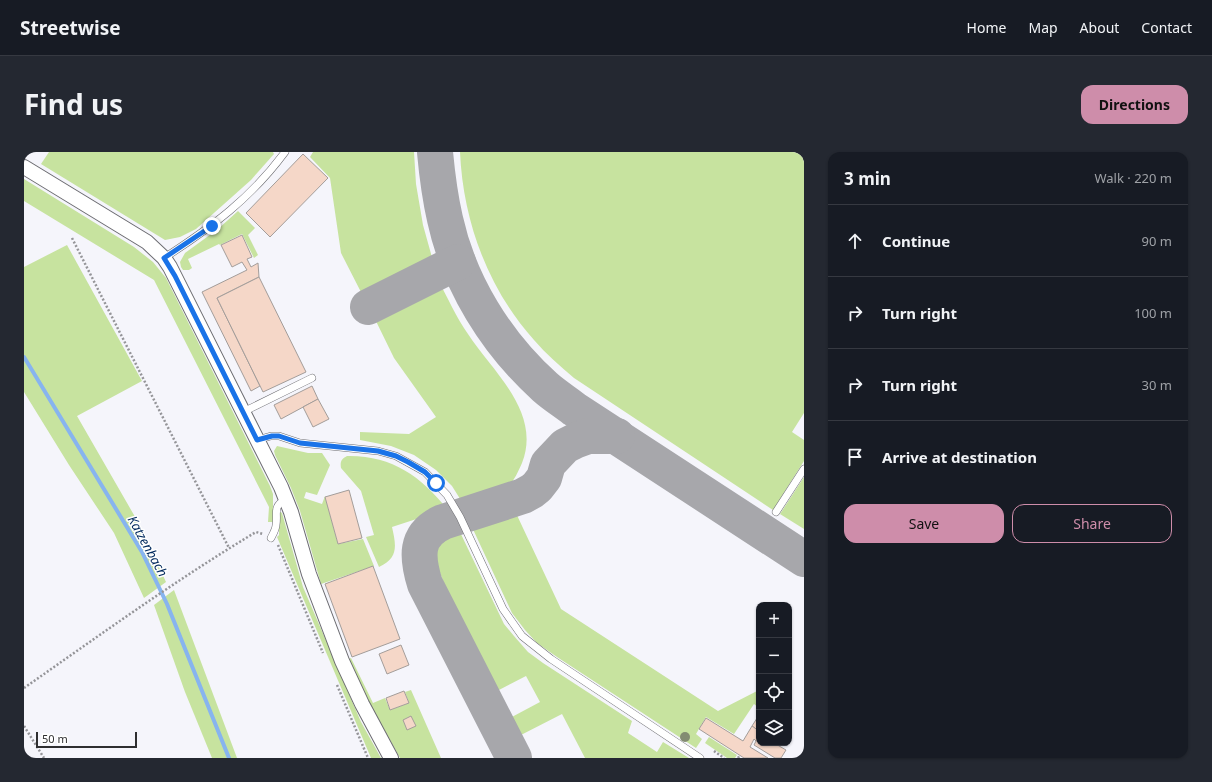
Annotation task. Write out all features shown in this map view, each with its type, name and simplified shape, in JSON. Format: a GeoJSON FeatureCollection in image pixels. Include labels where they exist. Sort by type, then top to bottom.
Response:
{"type":"FeatureCollection","features":[{"type":"Feature","properties":{"kind":"street"},"geometry":{"type":"LineString","coordinates":[[24,167],[147,242],[164,258],[175,276],[286,499],[308,574],[342,661],[364,709],[391,758]]}},
{"type":"Feature","properties":{"kind":"lane"},"geometry":{"type":"LineString","coordinates":[[164,258],[231,211],[266,175],[285,152]]}},
{"type":"Feature","properties":{"kind":"lane"},"geometry":{"type":"LineString","coordinates":[[243,412],[312,378]]}},
{"type":"Feature","properties":{"kind":"lane"},"geometry":{"type":"LineString","coordinates":[[257,440],[272,436],[279,436],[300,443],[378,451],[396,456],[425,472],[447,495],[460,517],[503,609],[522,636],[551,659],[700,758]]}},
{"type":"Feature","properties":{"kind":"lane"},"geometry":{"type":"LineString","coordinates":[[776,512],[804,469]]}},
{"type":"Feature","properties":{"kind":"lane"},"geometry":{"type":"LineString","coordinates":[[272,538],[276,526],[277,507],[286,499]]}},
{"type":"Feature","properties":{"kind":"path"},"geometry":{"type":"LineString","coordinates":[[72,238],[229,548]]}},
{"type":"Feature","properties":{"kind":"path"},"geometry":{"type":"LineString","coordinates":[[24,688],[158,594],[256,532],[272,538],[278,545],[325,657]]}},
{"type":"Feature","properties":{"kind":"path"},"geometry":{"type":"LineString","coordinates":[[334,679],[368,758]]}},
{"type":"Feature","properties":{"kind":"path"},"geometry":{"type":"LineString","coordinates":[[24,726],[44,758]]}},
{"type":"Feature","properties":{"kind":"path"},"geometry":{"type":"LineString","coordinates":[[714,751],[724,758]]}},
{"type":"Feature","properties":{"kind":"green space"},"geometry":{"type":"Polygon","coordinates":[[[49,152],[273,152],[274,154],[251,180],[196,229],[180,237],[165,240],[41,164],[49,152]]]}},
{"type":"Feature","properties":{"kind":"green space"},"geometry":{"type":"Polygon","coordinates":[[[313,152],[414,152],[416,184],[423,225],[433,261],[363,296],[341,253],[330,178],[310,157],[313,152]]]}},
{"type":"Feature","properties":{"kind":"green space"},"geometry":{"type":"Polygon","coordinates":[[[460,152],[804,152],[804,413],[792,432],[804,440],[804,461],[773,510],[574,378],[548,355],[534,340],[503,299],[481,253],[466,203],[460,152]]]}},
{"type":"Feature","properties":{"kind":"green space"},"geometry":{"type":"Polygon","coordinates":[[[24,179],[134,247],[153,262],[166,278],[270,486],[273,494],[273,522],[268,522],[269,507],[154,280],[24,201],[24,179]]]}},
{"type":"Feature","properties":{"kind":"green space"},"geometry":{"type":"Polygon","coordinates":[[[238,211],[255,228],[248,235],[258,255],[254,258],[242,234],[188,259],[192,268],[189,270],[183,270],[180,262],[185,253],[218,229],[238,211]]]}},
{"type":"Feature","properties":{"kind":"green space"},"geometry":{"type":"Polygon","coordinates":[[[67,245],[142,381],[77,416],[138,522],[166,582],[144,598],[114,533],[69,465],[24,392],[24,267],[67,245]]]}},
{"type":"Feature","properties":{"kind":"green space"},"geometry":{"type":"Polygon","coordinates":[[[438,280],[464,328],[512,393],[520,410],[525,427],[526,444],[522,463],[510,485],[500,490],[462,502],[452,486],[436,470],[414,455],[391,446],[360,440],[360,432],[409,434],[436,417],[394,358],[372,313],[438,280]]]}},
{"type":"Feature","properties":{"kind":"green space"},"geometry":{"type":"Polygon","coordinates":[[[277,446],[308,453],[322,453],[330,465],[317,495],[306,492],[304,498],[322,504],[325,496],[338,544],[363,539],[374,566],[321,584],[300,511],[275,455],[274,451],[277,446]]]}},
{"type":"Feature","properties":{"kind":"green space"},"geometry":{"type":"Polygon","coordinates":[[[347,456],[378,459],[404,470],[416,477],[447,509],[392,527],[395,545],[393,555],[379,567],[366,537],[374,535],[361,491],[341,468],[341,461],[347,456]]]}},
{"type":"Feature","properties":{"kind":"green space"},"geometry":{"type":"Polygon","coordinates":[[[804,477],[804,529],[780,514],[804,477]]]}},
{"type":"Feature","properties":{"kind":"green space"},"geometry":{"type":"Polygon","coordinates":[[[279,511],[282,513],[303,587],[361,722],[381,758],[371,758],[277,537],[279,535],[279,511]]]}},
{"type":"Feature","properties":{"kind":"green space"},"geometry":{"type":"Polygon","coordinates":[[[515,511],[561,609],[718,711],[756,692],[756,706],[754,704],[734,734],[706,717],[696,734],[702,739],[696,748],[537,643],[512,613],[471,525],[515,511]]]}},
{"type":"Feature","properties":{"kind":"green space"},"geometry":{"type":"Polygon","coordinates":[[[459,530],[504,624],[528,652],[632,721],[628,733],[657,752],[663,742],[689,758],[585,758],[562,714],[519,736],[510,718],[540,702],[526,676],[497,691],[444,583],[434,558],[443,541],[459,530]]]}},
{"type":"Feature","properties":{"kind":"green space"},"geometry":{"type":"Polygon","coordinates":[[[174,590],[237,758],[212,758],[185,692],[154,605],[174,590]]]}},
{"type":"Feature","properties":{"kind":"green space"},"geometry":{"type":"Polygon","coordinates":[[[351,658],[373,703],[385,698],[390,710],[409,703],[405,692],[411,690],[441,758],[400,758],[363,691],[348,659],[351,658]]]}},
{"type":"Feature","properties":{"kind":"green space"},"geometry":{"type":"Polygon","coordinates":[[[709,737],[737,755],[735,758],[727,758],[705,743],[709,737]]]}},
{"type":"Feature","properties":{"kind":"building"},"geometry":{"type":"Polygon","coordinates":[[[303,154],[328,178],[270,237],[246,213],[303,154]]]}},
{"type":"Feature","properties":{"kind":"building"},"geometry":{"type":"Polygon","coordinates":[[[242,235],[252,257],[247,259],[251,267],[258,263],[259,277],[217,298],[260,386],[251,391],[202,292],[247,270],[242,262],[232,267],[221,245],[242,235]]]}},
{"type":"Feature","properties":{"kind":"building"},"geometry":{"type":"Polygon","coordinates":[[[259,277],[306,372],[263,392],[217,298],[259,277]]]}},
{"type":"Feature","properties":{"kind":"building"},"geometry":{"type":"Polygon","coordinates":[[[312,386],[318,399],[281,419],[274,405],[312,386]]]}},
{"type":"Feature","properties":{"kind":"building"},"geometry":{"type":"Polygon","coordinates":[[[318,399],[329,419],[313,427],[303,407],[318,399]]]}},
{"type":"Feature","properties":{"kind":"building"},"geometry":{"type":"Polygon","coordinates":[[[349,490],[362,538],[338,544],[325,497],[349,490]]]}},
{"type":"Feature","properties":{"kind":"building"},"geometry":{"type":"Polygon","coordinates":[[[373,566],[400,639],[352,657],[325,584],[373,566]]]}},
{"type":"Feature","properties":{"kind":"building"},"geometry":{"type":"Polygon","coordinates":[[[401,645],[409,665],[387,674],[379,654],[401,645]]]}},
{"type":"Feature","properties":{"kind":"building"},"geometry":{"type":"Polygon","coordinates":[[[404,691],[409,703],[390,710],[386,698],[404,691]]]}},
{"type":"Feature","properties":{"kind":"building"},"geometry":{"type":"Polygon","coordinates":[[[411,716],[416,726],[407,730],[403,720],[411,716]]]}},
{"type":"Feature","properties":{"kind":"building"},"geometry":{"type":"Polygon","coordinates":[[[706,718],[743,741],[752,726],[756,729],[756,741],[754,739],[750,747],[768,758],[744,758],[699,729],[706,718]]]}},
{"type":"Feature","properties":{"kind":"building"},"geometry":{"type":"Polygon","coordinates":[[[756,720],[756,729],[752,726],[756,720]]]}},
{"type":"Feature","properties":{"kind":"building"},"geometry":{"type":"Polygon","coordinates":[[[756,741],[756,746],[779,746],[786,750],[781,758],[775,758],[754,745],[756,741]]]}},
{"type":"Feature","properties":{"kind":"waterway","name":"Katzenbach"},"geometry":{"type":"LineString","coordinates":[[24,357],[142,552],[167,604],[229,758]]}},
{"type":"Feature","properties":{"kind":"taxiway"},"geometry":{"type":"LineString","coordinates":[[435,152],[445,219],[451,243],[460,266],[470,289],[482,310],[496,331],[527,370],[548,390],[574,409],[804,559]]}},
{"type":"Feature","properties":{"kind":"taxiway"},"geometry":{"type":"LineString","coordinates":[[368,307],[458,262]]}},
{"type":"Feature","properties":{"kind":"taxiway"},"geometry":{"type":"LineString","coordinates":[[514,758],[425,584],[420,565],[420,548],[422,540],[434,527],[443,522],[523,496],[532,491],[544,478],[548,464],[565,446],[588,436],[617,436]]}},
{"type":"Feature","properties":{"kind":"route"},"geometry":{"type":"LineString","coordinates":[[212,226],[164,258],[175,276],[257,440],[272,436],[279,436],[300,443],[319,446],[362,449],[388,453],[425,472],[436,483]]}}]}
